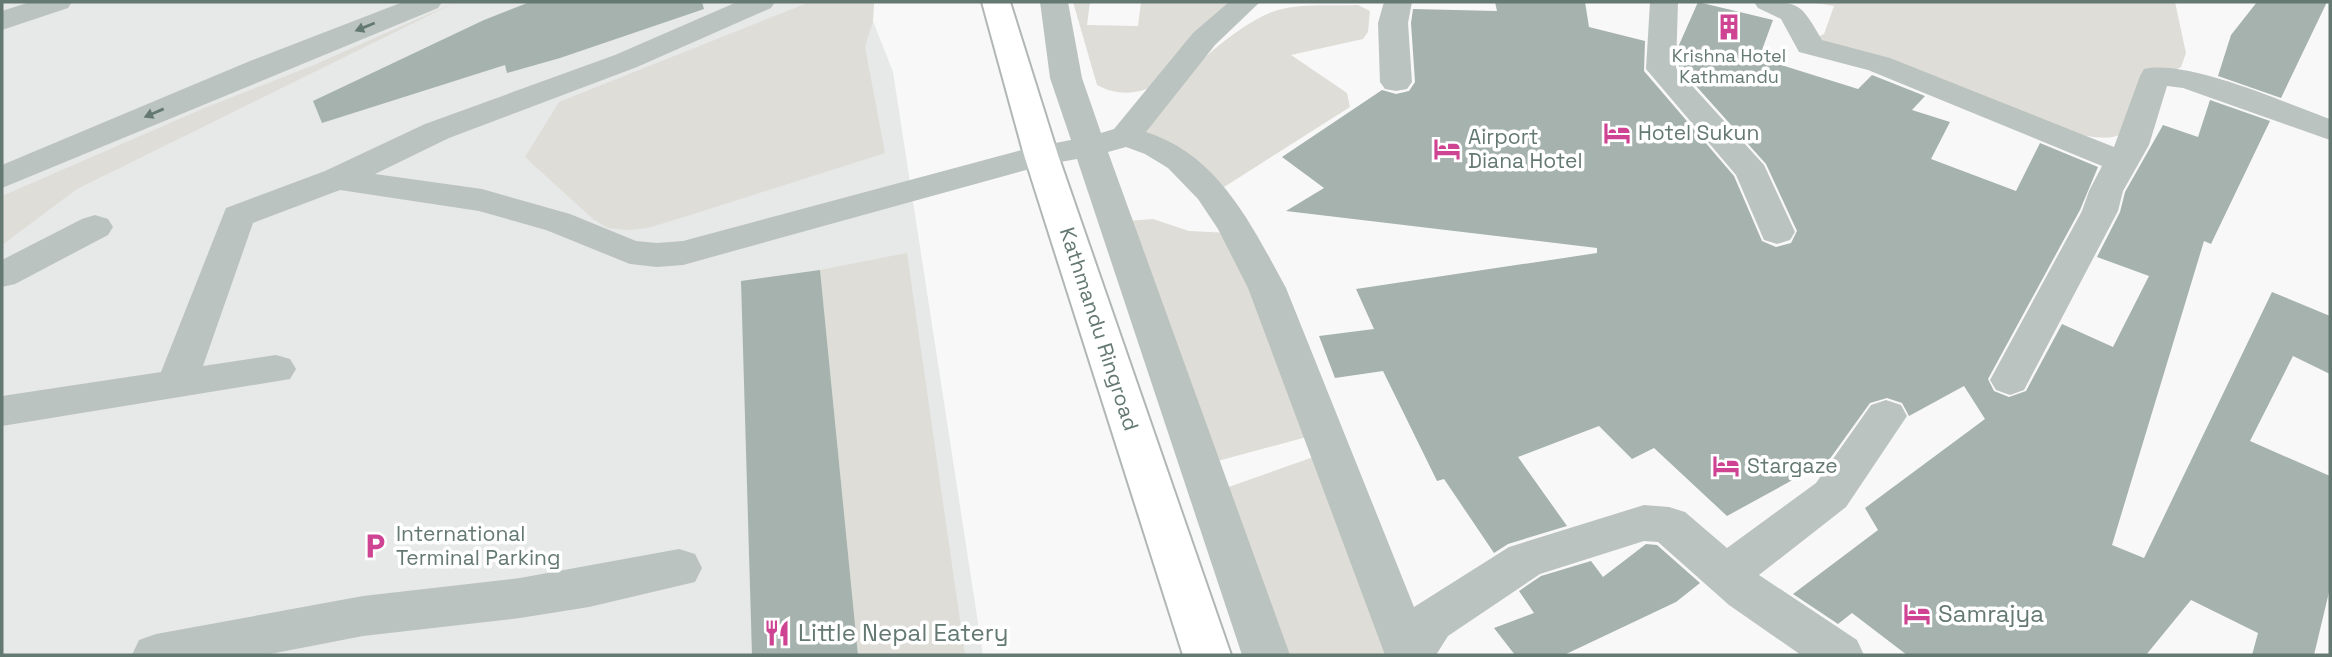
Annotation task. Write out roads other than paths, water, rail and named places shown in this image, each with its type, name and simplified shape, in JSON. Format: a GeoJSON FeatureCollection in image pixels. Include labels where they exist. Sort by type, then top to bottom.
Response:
{"type":"FeatureCollection","features":[{"type":"Feature","properties":{"kind":"highway","name":"Kathmandu Ringroad"},"geometry":{"type":"LineString","coordinates":[[996,2],[1041,155],[1207,655]]}},
{"type":"Feature","properties":{"kind":"street"},"geometry":{"type":"LineString","coordinates":[[2,21],[58,2]]}},
{"type":"Feature","properties":{"kind":"street"},"geometry":{"type":"LineString","coordinates":[[2,177],[261,68],[428,2]]}},
{"type":"Feature","properties":{"kind":"street"},"geometry":{"type":"LineString","coordinates":[[176,384],[238,216],[337,179],[437,131],[626,61],[761,2]]}},
{"type":"Feature","properties":{"kind":"street"},"geometry":{"type":"LineString","coordinates":[[1054,2],[1066,78],[1108,142],[1266,655]]}},
{"type":"Feature","properties":{"kind":"street"},"geometry":{"type":"LineString","coordinates":[[1108,142],[1204,39],[1246,2]]}},
{"type":"Feature","properties":{"kind":"street"},"geometry":{"type":"LineString","coordinates":[[1396,82],[1393,23],[1398,2]]}},
{"type":"Feature","properties":{"kind":"street"},"geometry":{"type":"LineString","coordinates":[[1664,2],[1661,69],[1716,128],[1752,172],[1777,232]]}},
{"type":"Feature","properties":{"kind":"street"},"geometry":{"type":"LineString","coordinates":[[1768,2],[1793,14],[1810,46],[1879,64],[2122,162]]}},
{"type":"Feature","properties":{"kind":"street"},"geometry":{"type":"LineString","coordinates":[[2010,380],[2132,145],[2155,76],[2188,79],[2330,131]]}},
{"type":"Feature","properties":{"kind":"street"},"geometry":{"type":"LineString","coordinates":[[337,179],[482,201],[558,222],[629,252],[657,256],[683,253],[796,224],[1041,155],[1108,142],[1161,148],[1199,176],[1242,241],[1267,288],[1409,655]]}},
{"type":"Feature","properties":{"kind":"street"},"geometry":{"type":"LineString","coordinates":[[2,275],[95,227]]}},
{"type":"Feature","properties":{"kind":"street"},"geometry":{"type":"LineString","coordinates":[[2,411],[276,369]]}},
{"type":"Feature","properties":{"kind":"street"},"geometry":{"type":"LineString","coordinates":[[1726,574],[1831,495],[1886,416]]}},
{"type":"Feature","properties":{"kind":"street"},"geometry":{"type":"LineString","coordinates":[[1409,655],[1431,622],[1525,560],[1644,523],[1669,525],[1745,591],[1840,655]]}},
{"type":"Feature","properties":{"kind":"street"},"geometry":{"type":"LineString","coordinates":[[156,655],[363,616],[561,592],[679,568]]}},
{"type":"Feature","properties":{"kind":"place","name":"Krishna Hotel Kathmandu"},"geometry":{"type":"Point","coordinates":[1729,27]}},
{"type":"Feature","properties":{"kind":"place","name":"Hotel Sukun"},"geometry":{"type":"Point","coordinates":[1617,133]}},
{"type":"Feature","properties":{"kind":"place","name":"Airport Diana Hotel"},"geometry":{"type":"Point","coordinates":[1447,149]}},
{"type":"Feature","properties":{"kind":"place","name":"Stargaze"},"geometry":{"type":"Point","coordinates":[1726,466]}},
{"type":"Feature","properties":{"kind":"place","name":"International Terminal Parking"},"geometry":{"type":"Point","coordinates":[375,546]}},
{"type":"Feature","properties":{"kind":"place","name":"Samrajya"},"geometry":{"type":"Point","coordinates":[1917,614]}},
{"type":"Feature","properties":{"kind":"place","name":"Little Nepal Eatery"},"geometry":{"type":"Point","coordinates":[777,633]}}]}
